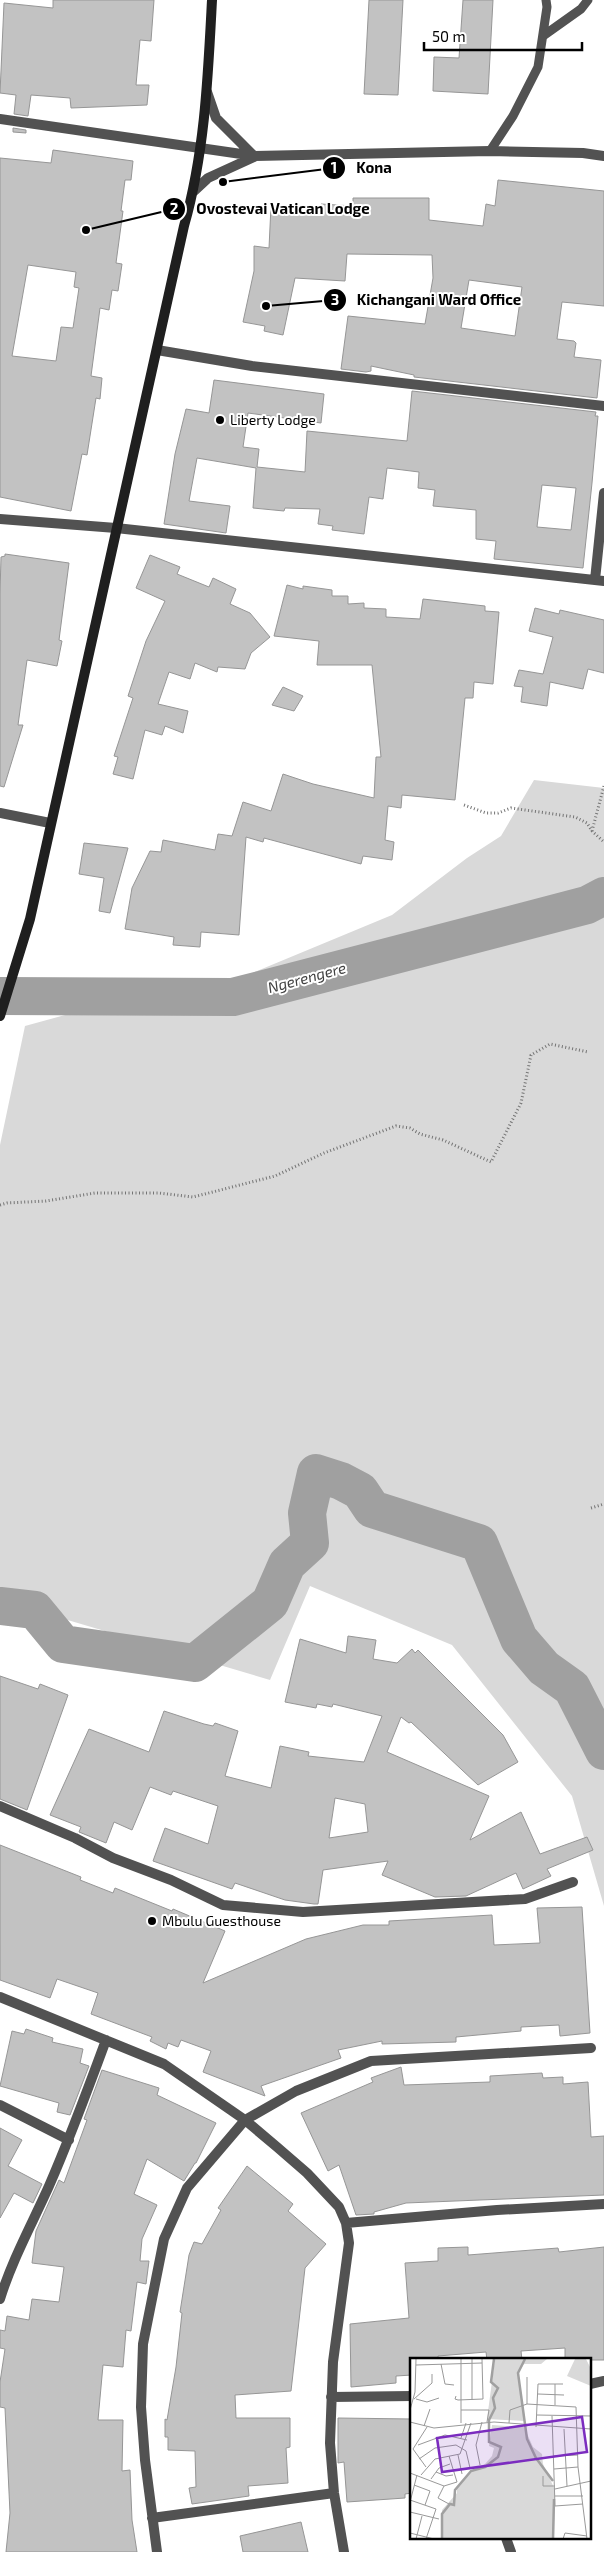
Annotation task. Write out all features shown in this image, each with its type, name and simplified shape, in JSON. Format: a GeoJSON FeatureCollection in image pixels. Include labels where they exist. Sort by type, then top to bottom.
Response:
{"type":"FeatureCollection","features":[{"type":"Feature","properties":{"kind":"street"},"geometry":{"type":"LineString","coordinates":[[0,1016],[30,919],[156,350],[184,226],[194,191],[207,92],[212,0]]}},
{"type":"Feature","properties":{"kind":"street"},"geometry":{"type":"LineString","coordinates":[[207,92],[216,118],[255,156]]}},
{"type":"Feature","properties":{"kind":"street"},"geometry":{"type":"LineString","coordinates":[[0,119],[255,156],[490,151],[583,153],[604,156]]}},
{"type":"Feature","properties":{"kind":"street"},"geometry":{"type":"LineString","coordinates":[[194,191],[208,178],[255,156]]}},
{"type":"Feature","properties":{"kind":"street"},"geometry":{"type":"LineString","coordinates":[[156,350],[252,366],[604,406]]}},
{"type":"Feature","properties":{"kind":"street"},"geometry":{"type":"LineString","coordinates":[[0,519],[116,528],[600,580],[604,493]]}},
{"type":"Feature","properties":{"kind":"street"},"geometry":{"type":"LineString","coordinates":[[0,813],[50,823]]}},
{"type":"Feature","properties":{"kind":"street"},"geometry":{"type":"LineString","coordinates":[[0,1806],[75,1838],[113,1858],[171,1880],[223,1905],[303,1912],[525,1898],[573,1882]]}},
{"type":"Feature","properties":{"kind":"street"},"geometry":{"type":"LineString","coordinates":[[0,1997],[164,2064],[244,2120],[307,2173],[339,2207],[346,2223],[349,2243],[333,2362],[331,2397],[334,2493],[344,2552]]}},
{"type":"Feature","properties":{"kind":"street"},"geometry":{"type":"LineString","coordinates":[[0,2299],[10,2268],[25,2240],[69,2140],[106,2040]]}},
{"type":"Feature","properties":{"kind":"street"},"geometry":{"type":"LineString","coordinates":[[157,2552],[141,2407],[143,2344],[164,2239],[187,2188],[244,2120],[296,2091],[371,2061],[591,2048]]}},
{"type":"Feature","properties":{"kind":"street"},"geometry":{"type":"LineString","coordinates":[[0,2105],[69,2140]]}},
{"type":"Feature","properties":{"kind":"street"},"geometry":{"type":"LineString","coordinates":[[346,2223],[497,2210],[604,2204]]}},
{"type":"Feature","properties":{"kind":"street"},"geometry":{"type":"LineString","coordinates":[[331,2397],[410,2396]]}},
{"type":"Feature","properties":{"kind":"street"},"geometry":{"type":"LineString","coordinates":[[152,2518],[334,2493]]}},
{"type":"Feature","properties":{"kind":"lane"},"geometry":{"type":"LineString","coordinates":[[490,151],[513,116],[538,67],[547,7],[546,0]]}},
{"type":"Feature","properties":{"kind":"lane"},"geometry":{"type":"LineString","coordinates":[[543,36],[581,9],[588,0]]}},
{"type":"Feature","properties":{"kind":"path"},"geometry":{"type":"LineString","coordinates":[[592,831],[604,786]]}},
{"type":"Feature","properties":{"kind":"path"},"geometry":{"type":"LineString","coordinates":[[464,806],[486,813],[498,813],[511,808],[557,813],[586,823],[604,842]]}},
{"type":"Feature","properties":{"kind":"path"},"geometry":{"type":"LineString","coordinates":[[0,1205],[73,1198],[95,1193],[159,1193],[192,1197],[275,1176],[324,1153],[396,1126],[410,1128],[420,1134],[444,1140],[491,1162],[521,1103],[531,1055],[550,1044],[588,1052]]}},
{"type":"Feature","properties":{"kind":"path"},"geometry":{"type":"LineString","coordinates":[[591,1508],[604,1504]]}},
{"type":"Feature","properties":{"kind":"shaded area"},"geometry":{"type":"Polygon","coordinates":[[[534,780],[604,788],[604,1906],[572,1796],[452,1645],[310,1586],[270,1680],[0,1600],[0,1145],[25,1026],[76,1012],[197,996],[392,915],[467,858],[501,836],[534,780]]]}},
{"type":"Feature","properties":{"kind":"building"},"geometry":{"type":"Polygon","coordinates":[[[53,0],[154,0],[151,41],[140,40],[136,85],[149,85],[147,105],[71,108],[70,98],[31,95],[28,116],[14,114],[16,95],[0,93],[4,3],[53,8],[53,0]]]}},
{"type":"Feature","properties":{"kind":"building"},"geometry":{"type":"Polygon","coordinates":[[[369,0],[403,0],[398,95],[364,94],[369,0]]]}},
{"type":"Feature","properties":{"kind":"building"},"geometry":{"type":"Polygon","coordinates":[[[463,0],[493,0],[488,94],[433,91],[434,57],[459,58],[463,0]]]}},
{"type":"Feature","properties":{"kind":"building"},"geometry":{"type":"Polygon","coordinates":[[[13,128],[26,130],[26,133],[13,132],[13,128]]]}},
{"type":"Feature","properties":{"kind":"building"},"geometry":{"type":"Polygon","coordinates":[[[53,150],[133,161],[131,180],[125,180],[121,211],[123,211],[116,263],[122,264],[118,291],[112,290],[109,310],[100,308],[91,376],[102,378],[100,399],[96,398],[87,455],[82,454],[71,511],[0,497],[0,158],[51,163],[53,150]],[[28,265],[12,356],[56,361],[61,327],[73,328],[79,288],[74,287],[76,272],[28,265]]]}},
{"type":"Feature","properties":{"kind":"building"},"geometry":{"type":"Polygon","coordinates":[[[498,180],[604,191],[604,306],[562,302],[557,339],[574,341],[576,343],[574,357],[601,360],[597,398],[414,377],[414,375],[371,366],[371,371],[366,372],[341,369],[348,316],[425,324],[433,278],[432,255],[347,254],[345,281],[295,278],[283,335],[264,331],[265,326],[243,322],[254,271],[254,246],[269,248],[271,206],[321,209],[321,204],[353,206],[353,198],[429,198],[429,220],[483,226],[486,204],[495,206],[498,180]],[[469,280],[461,328],[515,336],[522,287],[469,280]]]}},
{"type":"Feature","properties":{"kind":"building"},"geometry":{"type":"Polygon","coordinates":[[[214,380],[324,394],[321,423],[248,413],[243,447],[259,449],[257,467],[305,472],[307,431],[407,441],[412,391],[596,412],[595,416],[598,416],[583,568],[494,559],[496,541],[476,539],[476,510],[433,506],[435,490],[418,488],[419,472],[387,468],[383,499],[369,497],[364,534],[332,530],[333,526],[318,524],[320,509],[285,508],[284,511],[253,508],[256,468],[197,458],[189,501],[230,506],[226,533],[164,524],[175,454],[186,409],[209,413],[214,380]],[[542,485],[537,527],[571,530],[576,488],[542,485]]]}},
{"type":"Feature","properties":{"kind":"building"},"geometry":{"type":"Polygon","coordinates":[[[5,554],[69,563],[59,640],[62,641],[57,666],[27,660],[18,725],[23,725],[4,787],[0,786],[0,593],[1,557],[5,556],[5,554]]]}},
{"type":"Feature","properties":{"kind":"building"},"geometry":{"type":"Polygon","coordinates":[[[150,555],[180,567],[177,574],[209,587],[213,578],[236,589],[230,604],[250,613],[270,637],[251,653],[245,669],[218,667],[217,672],[195,663],[190,679],[169,672],[158,704],[188,711],[183,733],[165,726],[162,735],[145,730],[133,779],[113,774],[118,757],[114,756],[133,698],[128,696],[146,641],[165,601],[136,588],[150,555]]]}},
{"type":"Feature","properties":{"kind":"building"},"geometry":{"type":"Polygon","coordinates":[[[287,585],[303,589],[303,586],[332,590],[332,596],[348,596],[348,604],[364,603],[364,608],[386,609],[386,617],[420,619],[423,599],[485,606],[485,611],[499,612],[493,684],[474,682],[473,698],[465,698],[455,800],[402,795],[401,808],[388,806],[385,840],[394,842],[392,860],[363,856],[361,864],[264,838],[263,842],[246,837],[239,935],[201,932],[200,947],[173,945],[174,937],[125,929],[132,888],[150,851],[161,852],[163,840],[215,850],[218,834],[232,836],[243,802],[271,811],[283,774],[313,784],[374,798],[376,757],[381,757],[372,665],[317,665],[319,641],[274,636],[287,585]]]}},
{"type":"Feature","properties":{"kind":"building"},"geometry":{"type":"Polygon","coordinates":[[[535,608],[559,614],[560,610],[604,620],[604,673],[588,669],[583,689],[550,682],[547,706],[521,702],[523,687],[514,686],[519,670],[543,674],[553,637],[529,631],[535,608]]]}},
{"type":"Feature","properties":{"kind":"building"},"geometry":{"type":"Polygon","coordinates":[[[283,687],[303,696],[294,711],[272,705],[283,687]]]}},
{"type":"Feature","properties":{"kind":"building"},"geometry":{"type":"Polygon","coordinates":[[[84,843],[128,848],[110,913],[99,911],[104,878],[79,874],[84,843]]]}},
{"type":"Feature","properties":{"kind":"building"},"geometry":{"type":"Polygon","coordinates":[[[348,1636],[376,1640],[373,1659],[397,1663],[412,1649],[415,1653],[418,1650],[503,1735],[518,1762],[478,1785],[411,1722],[409,1723],[401,1717],[387,1752],[489,1796],[470,1840],[521,1812],[540,1854],[587,1837],[593,1850],[547,1869],[551,1876],[523,1889],[516,1873],[466,1896],[435,1897],[382,1875],[388,1861],[323,1870],[318,1904],[314,1904],[285,1900],[235,1883],[232,1889],[153,1861],[165,1828],[208,1844],[218,1806],[173,1791],[171,1795],[150,1787],[132,1830],[114,1822],[106,1843],[79,1832],[81,1827],[50,1815],[89,1729],[149,1752],[164,1711],[204,1724],[213,1726],[215,1723],[238,1731],[225,1776],[271,1788],[280,1746],[309,1752],[308,1756],[364,1762],[382,1716],[333,1704],[332,1707],[317,1704],[316,1708],[285,1702],[300,1639],[346,1653],[348,1636]],[[335,1798],[329,1838],[368,1832],[365,1804],[335,1798]]]}},
{"type":"Feature","properties":{"kind":"building"},"geometry":{"type":"Polygon","coordinates":[[[0,1676],[38,1689],[40,1684],[68,1695],[27,1810],[0,1799],[0,1676]]]}},
{"type":"Feature","properties":{"kind":"building"},"geometry":{"type":"Polygon","coordinates":[[[0,1845],[81,1877],[80,1880],[113,1893],[115,1888],[172,1911],[173,1909],[225,1931],[203,1983],[306,1939],[363,1925],[389,1925],[389,1921],[492,1915],[494,1945],[540,1943],[537,1908],[582,1907],[590,2033],[560,2036],[559,2025],[521,2027],[521,2031],[456,2037],[456,2042],[382,2044],[382,2041],[338,2050],[341,2058],[261,2086],[265,2096],[203,2072],[211,2051],[181,2040],[178,2047],[168,2043],[166,2049],[150,2041],[152,2037],[91,2014],[98,1993],[57,1979],[50,1998],[0,1980],[0,1845]]]}},
{"type":"Feature","properties":{"kind":"building"},"geometry":{"type":"Polygon","coordinates":[[[26,2029],[53,2038],[52,2042],[83,2049],[80,2063],[89,2066],[70,2115],[57,2112],[59,2103],[0,2086],[12,2031],[24,2034],[26,2029]]]}},
{"type":"Feature","properties":{"kind":"building"},"geometry":{"type":"Polygon","coordinates":[[[401,2067],[404,2085],[490,2082],[490,2076],[542,2073],[543,2078],[563,2077],[563,2084],[588,2082],[591,2137],[604,2136],[604,2195],[406,2203],[374,2212],[374,2214],[356,2215],[339,2165],[328,2171],[301,2113],[373,2082],[371,2078],[401,2067]]]}},
{"type":"Feature","properties":{"kind":"building"},"geometry":{"type":"Polygon","coordinates":[[[102,2070],[159,2088],[157,2095],[216,2123],[196,2163],[184,2181],[147,2159],[134,2194],[157,2205],[142,2239],[140,2261],[149,2261],[146,2284],[137,2282],[131,2331],[126,2330],[123,2367],[103,2365],[98,2420],[123,2420],[122,2471],[130,2470],[132,2520],[137,2552],[6,2552],[10,2513],[5,2408],[0,2407],[0,2382],[5,2349],[0,2348],[0,2330],[5,2331],[7,2316],[29,2320],[32,2299],[59,2302],[64,2267],[32,2263],[36,2231],[59,2180],[64,2183],[87,2120],[84,2119],[102,2070]]]}},
{"type":"Feature","properties":{"kind":"building"},"geometry":{"type":"Polygon","coordinates":[[[0,2128],[22,2140],[8,2166],[42,2184],[33,2203],[14,2193],[0,2218],[0,2128]]]}},
{"type":"Feature","properties":{"kind":"building"},"geometry":{"type":"Polygon","coordinates":[[[247,2166],[293,2204],[288,2211],[326,2244],[305,2268],[291,2391],[235,2395],[236,2418],[290,2418],[290,2447],[286,2448],[288,2483],[248,2486],[249,2496],[192,2504],[189,2488],[196,2487],[195,2451],[168,2450],[168,2437],[165,2437],[165,2419],[167,2420],[176,2367],[182,2313],[180,2312],[189,2255],[194,2242],[202,2244],[221,2210],[218,2208],[247,2166]]]}},
{"type":"Feature","properties":{"kind":"building"},"geometry":{"type":"Polygon","coordinates":[[[468,2247],[468,2255],[558,2248],[559,2252],[604,2247],[604,2360],[565,2358],[565,2348],[521,2351],[522,2358],[487,2358],[486,2352],[438,2356],[438,2358],[410,2358],[410,2375],[396,2376],[396,2383],[351,2387],[350,2324],[409,2318],[405,2263],[438,2261],[438,2248],[468,2247]]]}},
{"type":"Feature","properties":{"kind":"building"},"geometry":{"type":"Polygon","coordinates":[[[338,2418],[410,2419],[410,2493],[405,2494],[405,2498],[347,2502],[344,2462],[338,2463],[338,2418]]]}},
{"type":"Feature","properties":{"kind":"building"},"geometry":{"type":"Polygon","coordinates":[[[301,2522],[308,2552],[243,2552],[240,2536],[301,2522]]]}},
{"type":"Feature","properties":{"kind":"waterway","name":"Ngerengere"},"geometry":{"type":"LineString","coordinates":[[0,996],[233,997],[587,905],[604,896]]}},
{"type":"Feature","properties":{"kind":"waterway"},"geometry":{"type":"LineString","coordinates":[[0,1606],[35,1610],[63,1644],[195,1663],[270,1603],[287,1564],[310,1543],[307,1513],[316,1473],[341,1481],[360,1491],[372,1509],[479,1543],[519,1639],[544,1668],[572,1688],[604,1751]]}},
{"type":"Feature","properties":{"kind":"place","name":"Kona"},"geometry":{"type":"Point","coordinates":[223,182]}},
{"type":"Feature","properties":{"kind":"place","name":"Ovostevai Vatican Lodge"},"geometry":{"type":"Point","coordinates":[86,230]}},
{"type":"Feature","properties":{"kind":"place","name":"Kichangani Ward Office"},"geometry":{"type":"Point","coordinates":[266,306]}},
{"type":"Feature","properties":{"kind":"place","name":"Liberty Lodge"},"geometry":{"type":"Point","coordinates":[220,420]}},
{"type":"Feature","properties":{"kind":"place","name":"Mbulu Guesthouse"},"geometry":{"type":"Point","coordinates":[152,1921]}}]}
